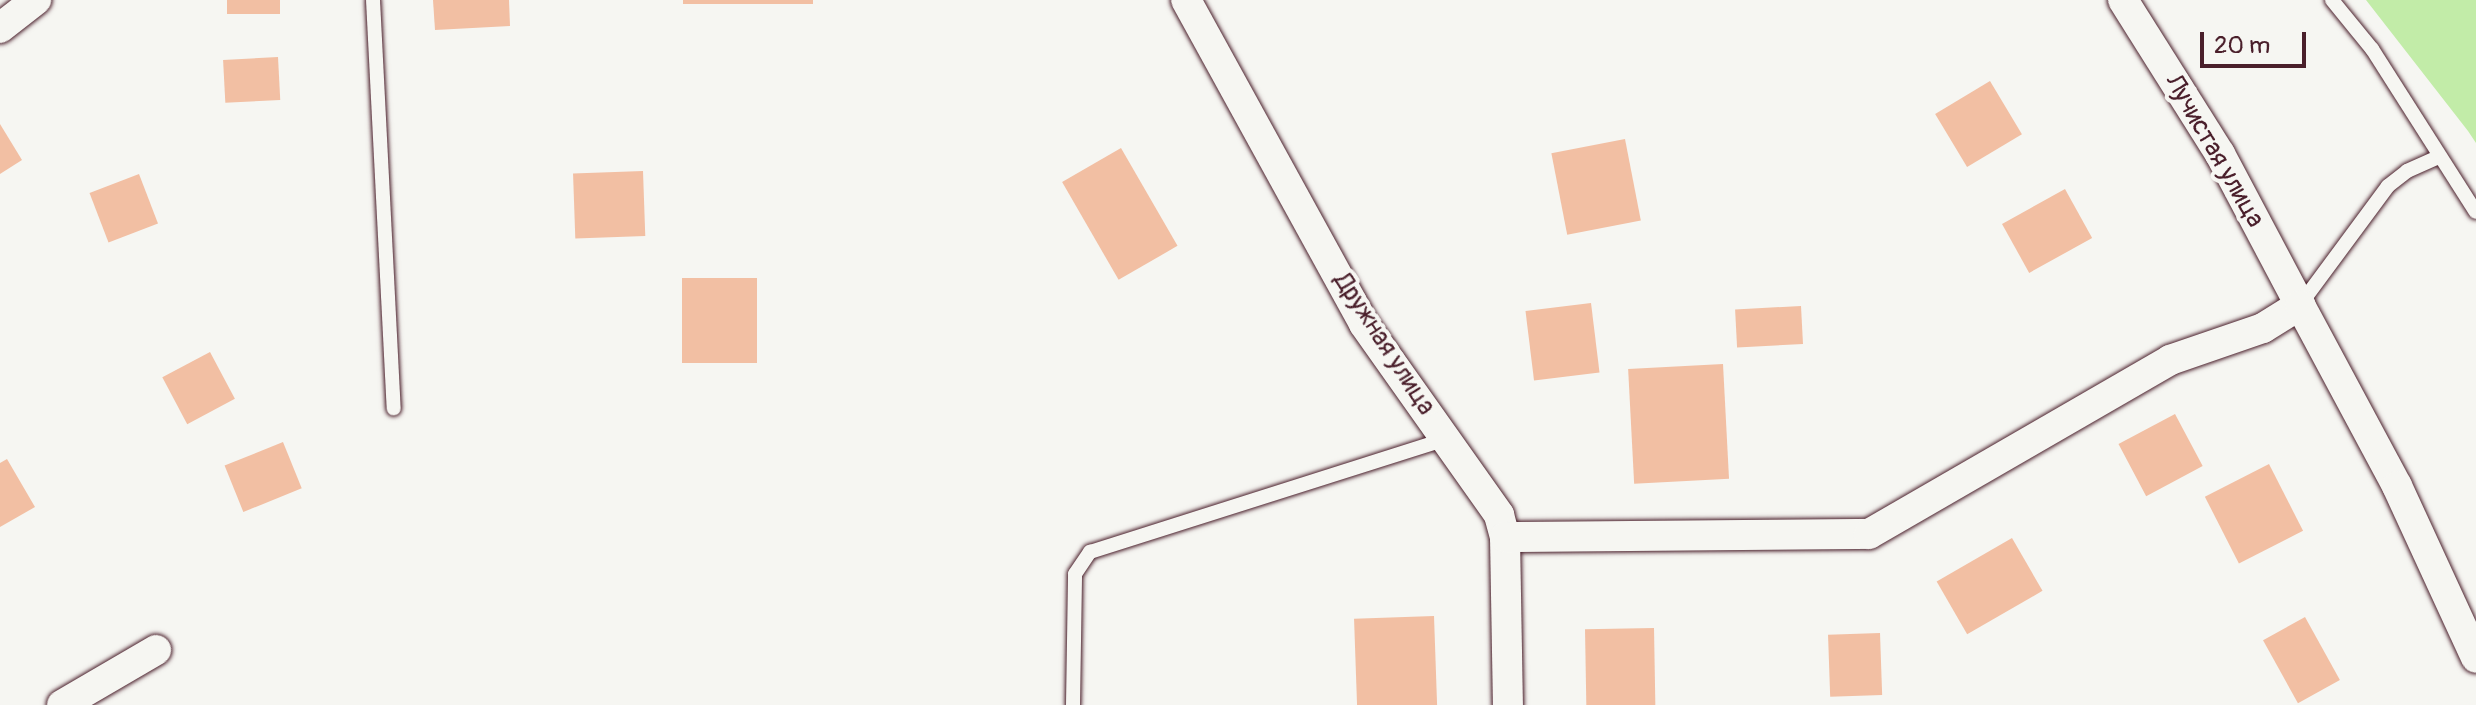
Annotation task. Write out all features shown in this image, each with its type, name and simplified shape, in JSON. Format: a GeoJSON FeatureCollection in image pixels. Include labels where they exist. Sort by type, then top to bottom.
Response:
{"type":"FeatureCollection","features":[{"type":"Feature","properties":{"kind":"street"},"geometry":{"type":"LineString","coordinates":[[0,28],[36,0]]}},
{"type":"Feature","properties":{"kind":"street","name":"Дружная улица"},"geometry":{"type":"LineString","coordinates":[[1186,0],[1364,324],[1488,496],[1505,537],[1508,705]]}},
{"type":"Feature","properties":{"kind":"street","name":"Лучистая улица"},"geometry":{"type":"LineString","coordinates":[[2123,0],[2220,154],[2397,486],[2476,658]]}},
{"type":"Feature","properties":{"kind":"street"},"geometry":{"type":"LineString","coordinates":[[1505,537],[1869,534],[2170,360],[2263,328],[2300,305]]}},
{"type":"Feature","properties":{"kind":"street"},"geometry":{"type":"LineString","coordinates":[[62,705],[156,650]]}},
{"type":"Feature","properties":{"kind":"lane"},"geometry":{"type":"LineString","coordinates":[[373,0],[394,408]]}},
{"type":"Feature","properties":{"kind":"lane"},"geometry":{"type":"LineString","coordinates":[[2332,0],[2372,49],[2476,212]]}},
{"type":"Feature","properties":{"kind":"lane"},"geometry":{"type":"LineString","coordinates":[[2300,305],[2388,186],[2407,171],[2439,157]]}},
{"type":"Feature","properties":{"kind":"lane"},"geometry":{"type":"LineString","coordinates":[[1073,705],[1075,574],[1090,552],[1447,439]]}},
{"type":"Feature","properties":{"kind":"green space"},"geometry":{"type":"Polygon","coordinates":[[[2366,0],[2476,0],[2476,143],[2468,131],[2366,0]]]}},
{"type":"Feature","properties":{"kind":"building"},"geometry":{"type":"Polygon","coordinates":[[[227,0],[280,0],[280,14],[227,14],[227,0]]]}},
{"type":"Feature","properties":{"kind":"building"},"geometry":{"type":"Polygon","coordinates":[[[433,0],[509,0],[510,26],[435,30],[433,0]]]}},
{"type":"Feature","properties":{"kind":"building"},"geometry":{"type":"Polygon","coordinates":[[[683,0],[813,0],[813,4],[683,4],[683,0]]]}},
{"type":"Feature","properties":{"kind":"building"},"geometry":{"type":"Polygon","coordinates":[[[278,57],[280,100],[225,103],[223,60],[278,57]]]}},
{"type":"Feature","properties":{"kind":"building"},"geometry":{"type":"Polygon","coordinates":[[[1990,81],[2022,134],[1967,167],[1935,114],[1990,81]]]}},
{"type":"Feature","properties":{"kind":"building"},"geometry":{"type":"Polygon","coordinates":[[[0,124],[22,160],[0,174],[0,124]]]}},
{"type":"Feature","properties":{"kind":"building"},"geometry":{"type":"Polygon","coordinates":[[[1625,139],[1641,220],[1567,235],[1551,153],[1625,139]]]}},
{"type":"Feature","properties":{"kind":"building"},"geometry":{"type":"Polygon","coordinates":[[[1121,148],[1178,246],[1119,280],[1062,182],[1121,148]]]}},
{"type":"Feature","properties":{"kind":"building"},"geometry":{"type":"Polygon","coordinates":[[[643,171],[645,236],[575,238],[573,173],[643,171]]]}},
{"type":"Feature","properties":{"kind":"building"},"geometry":{"type":"Polygon","coordinates":[[[139,174],[158,223],[109,242],[90,193],[139,174]]]}},
{"type":"Feature","properties":{"kind":"building"},"geometry":{"type":"Polygon","coordinates":[[[2065,189],[2092,238],[2029,273],[2002,224],[2065,189]]]}},
{"type":"Feature","properties":{"kind":"building"},"geometry":{"type":"Polygon","coordinates":[[[682,278],[757,278],[757,363],[682,363],[682,278]]]}},
{"type":"Feature","properties":{"kind":"building"},"geometry":{"type":"Polygon","coordinates":[[[1591,303],[1600,372],[1534,381],[1525,311],[1591,303]]]}},
{"type":"Feature","properties":{"kind":"building"},"geometry":{"type":"Polygon","coordinates":[[[1801,306],[1803,344],[1737,347],[1735,309],[1801,306]]]}},
{"type":"Feature","properties":{"kind":"building"},"geometry":{"type":"Polygon","coordinates":[[[210,352],[235,399],[187,424],[162,377],[210,352]]]}},
{"type":"Feature","properties":{"kind":"building"},"geometry":{"type":"Polygon","coordinates":[[[1723,364],[1729,479],[1634,484],[1628,369],[1723,364]]]}},
{"type":"Feature","properties":{"kind":"building"},"geometry":{"type":"Polygon","coordinates":[[[2175,414],[2203,466],[2146,496],[2118,444],[2175,414]]]}},
{"type":"Feature","properties":{"kind":"building"},"geometry":{"type":"Polygon","coordinates":[[[283,442],[302,488],[243,512],[225,466],[283,442]]]}},
{"type":"Feature","properties":{"kind":"building"},"geometry":{"type":"Polygon","coordinates":[[[7,459],[35,507],[0,527],[0,463],[7,459]]]}},
{"type":"Feature","properties":{"kind":"building"},"geometry":{"type":"Polygon","coordinates":[[[2269,464],[2303,531],[2239,564],[2205,497],[2269,464]]]}},
{"type":"Feature","properties":{"kind":"building"},"geometry":{"type":"Polygon","coordinates":[[[2012,538],[2042,591],[1967,634],[1937,582],[2012,538]]]}},
{"type":"Feature","properties":{"kind":"building"},"geometry":{"type":"Polygon","coordinates":[[[1434,616],[1437,705],[1357,705],[1354,619],[1434,616]]]}},
{"type":"Feature","properties":{"kind":"building"},"geometry":{"type":"Polygon","coordinates":[[[2305,617],[2340,680],[2298,703],[2263,640],[2305,617]]]}},
{"type":"Feature","properties":{"kind":"building"},"geometry":{"type":"Polygon","coordinates":[[[1654,628],[1655,705],[1586,705],[1585,629],[1654,628]]]}},
{"type":"Feature","properties":{"kind":"building"},"geometry":{"type":"Polygon","coordinates":[[[1880,633],[1882,695],[1830,697],[1828,635],[1880,633]]]}}]}
